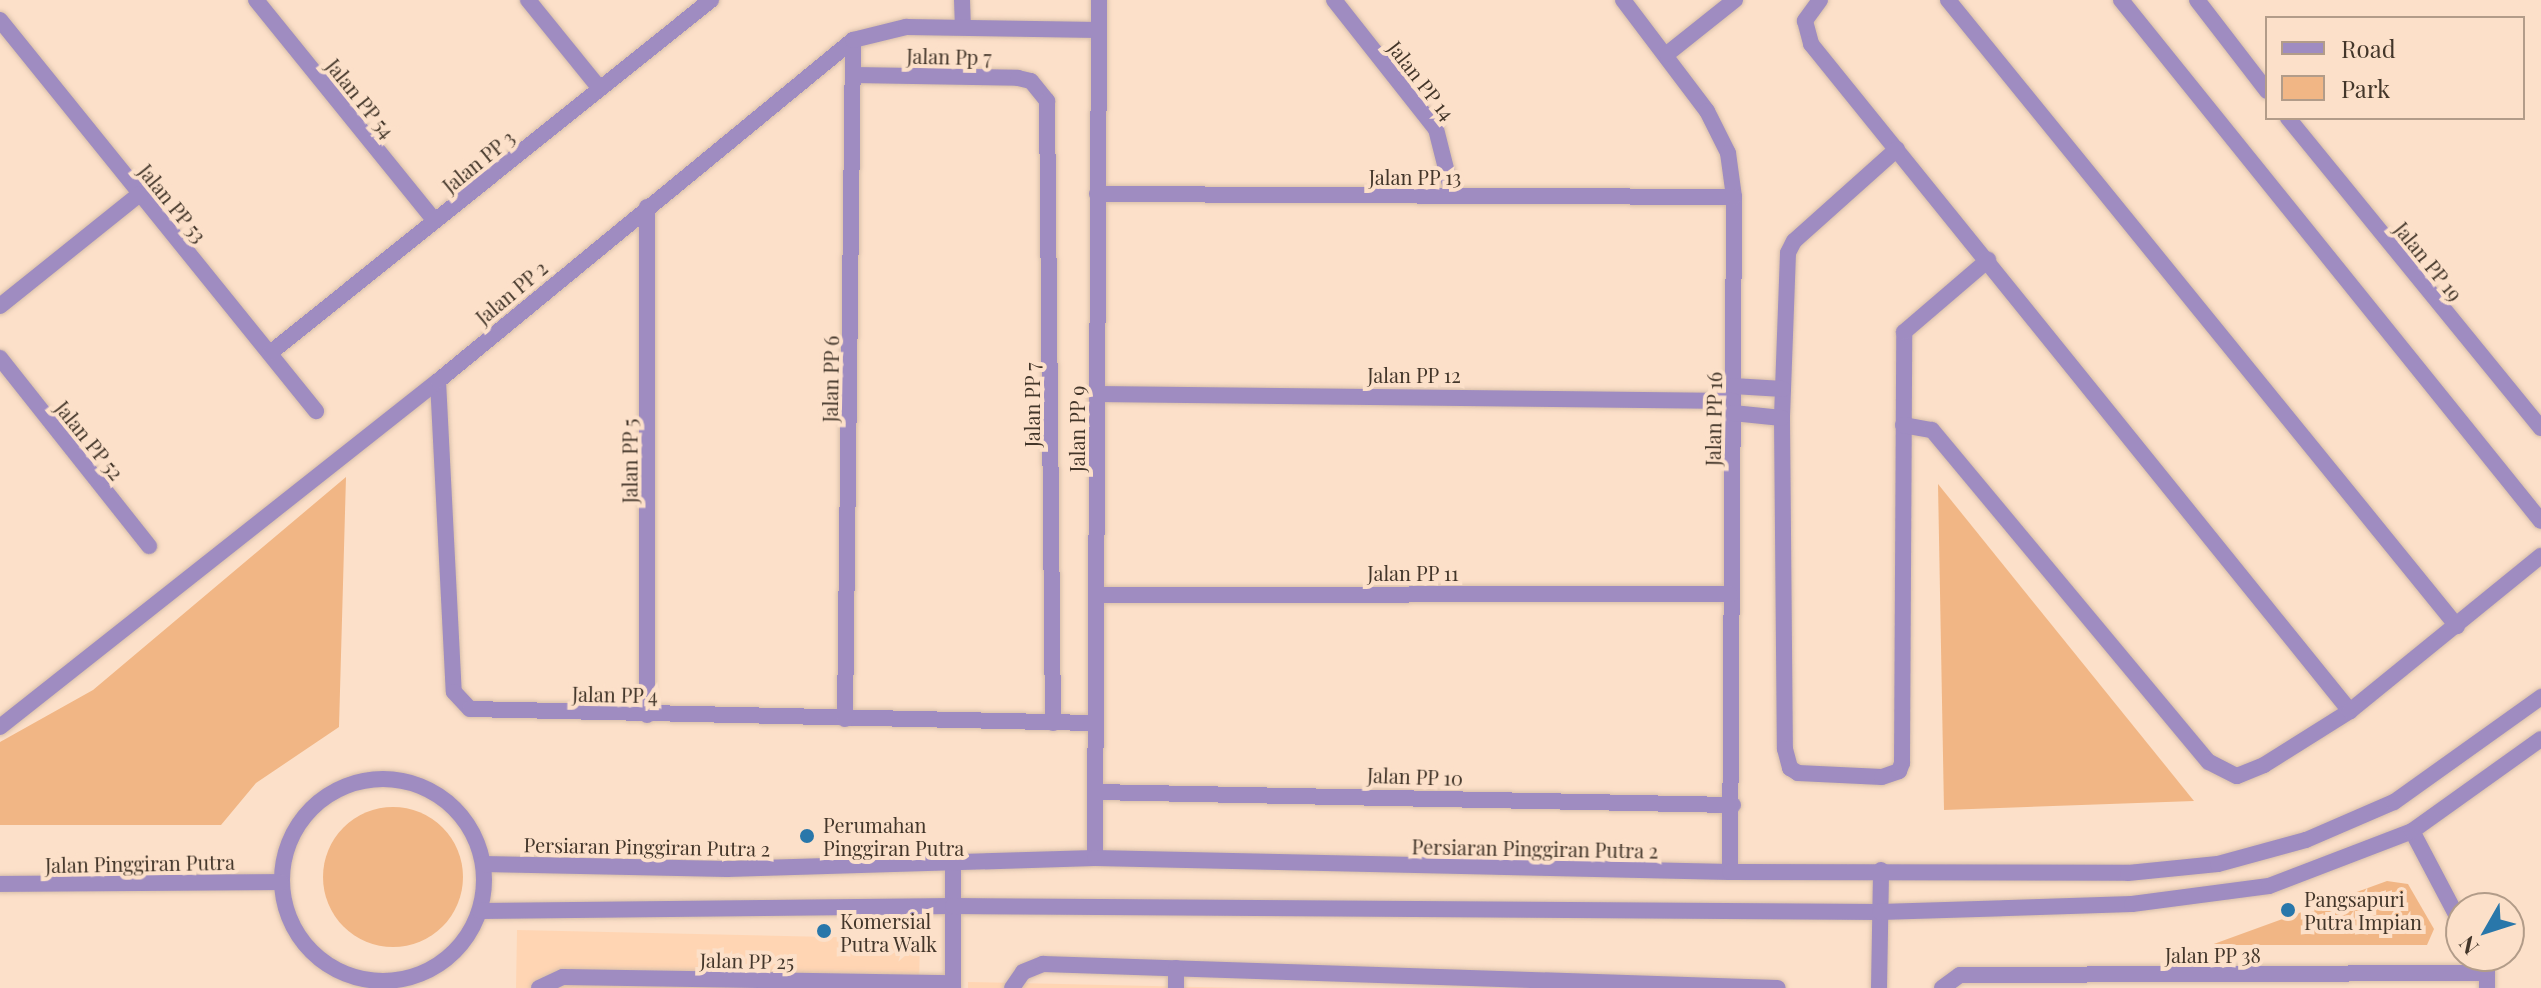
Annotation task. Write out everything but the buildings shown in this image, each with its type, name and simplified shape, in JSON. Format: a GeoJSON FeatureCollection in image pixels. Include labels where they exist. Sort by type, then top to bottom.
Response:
{"type":"FeatureCollection","features":[{"type":"Feature","properties":{"kind":"street","name":"Jalan PP 54"},"geometry":{"type":"LineString","coordinates":[[256,0],[435,221]]}},
{"type":"Feature","properties":{"kind":"street"},"geometry":{"type":"LineString","coordinates":[[528,0],[600,89]]}},
{"type":"Feature","properties":{"kind":"street","name":"Jalan PP 3"},"geometry":{"type":"LineString","coordinates":[[270,353],[711,0]]}},
{"type":"Feature","properties":{"kind":"street"},"geometry":{"type":"LineString","coordinates":[[962,0],[963,25]]}},
{"type":"Feature","properties":{"kind":"street","name":"Jalan PP 9"},"geometry":{"type":"LineString","coordinates":[[1095,858],[1099,0]]}},
{"type":"Feature","properties":{"kind":"street","name":"Jalan PP 14"},"geometry":{"type":"LineString","coordinates":[[1334,0],[1436,129],[1453,196]]}},
{"type":"Feature","properties":{"kind":"street","name":"Jalan PP 16"},"geometry":{"type":"LineString","coordinates":[[1623,0],[1667,54],[1707,111],[1728,153],[1734,197],[1730,594],[1733,805],[1730,872]]}},
{"type":"Feature","properties":{"kind":"street"},"geometry":{"type":"LineString","coordinates":[[1667,54],[1735,0]]}},
{"type":"Feature","properties":{"kind":"street"},"geometry":{"type":"LineString","coordinates":[[1820,0],[1805,21],[1811,44],[2350,711]]}},
{"type":"Feature","properties":{"kind":"street"},"geometry":{"type":"LineString","coordinates":[[1948,0],[2457,626]]}},
{"type":"Feature","properties":{"kind":"street"},"geometry":{"type":"LineString","coordinates":[[2121,0],[2541,521]]}},
{"type":"Feature","properties":{"kind":"street"},"geometry":{"type":"LineString","coordinates":[[2197,0],[2265,88]]}},
{"type":"Feature","properties":{"kind":"street","name":"Jalan PP 53"},"geometry":{"type":"LineString","coordinates":[[0,20],[316,411]]}},
{"type":"Feature","properties":{"kind":"street","name":"Jalan PP 2"},"geometry":{"type":"LineString","coordinates":[[0,727],[438,381],[853,40],[879,31],[963,25],[1098,30]]}},
{"type":"Feature","properties":{"kind":"street","name":"Jalan PP 6"},"geometry":{"type":"LineString","coordinates":[[845,719],[853,40]]}},
{"type":"Feature","properties":{"kind":"street","name":"Jalan Pp 7"},"geometry":{"type":"LineString","coordinates":[[854,75],[1018,78],[1040,89]]}},
{"type":"Feature","properties":{"kind":"street","name":"Jalan PP 7"},"geometry":{"type":"LineString","coordinates":[[1040,89],[1050,113],[1053,723]]}},
{"type":"Feature","properties":{"kind":"street","name":"Jalan PP 19"},"geometry":{"type":"LineString","coordinates":[[2290,120],[2541,428]]}},
{"type":"Feature","properties":{"kind":"street"},"geometry":{"type":"LineString","coordinates":[[1897,149],[1791,244],[1782,418],[1785,759],[1790,768],[1806,774],[1891,776],[1902,763],[1905,329],[1988,260]]}},
{"type":"Feature","properties":{"kind":"street"},"geometry":{"type":"LineString","coordinates":[[0,306],[140,194]]}},
{"type":"Feature","properties":{"kind":"street","name":"Jalan PP 13"},"geometry":{"type":"LineString","coordinates":[[1097,194],[1734,197]]}},
{"type":"Feature","properties":{"kind":"street","name":"Jalan PP 5"},"geometry":{"type":"LineString","coordinates":[[647,207],[647,715]]}},
{"type":"Feature","properties":{"kind":"street","name":"Jalan PP 52"},"geometry":{"type":"LineString","coordinates":[[0,358],[149,546]]}},
{"type":"Feature","properties":{"kind":"street","name":"Jalan PP 4"},"geometry":{"type":"LineString","coordinates":[[438,381],[454,692],[480,712],[1094,723]]}},
{"type":"Feature","properties":{"kind":"street"},"geometry":{"type":"LineString","coordinates":[[1733,400],[1783,389]]}},
{"type":"Feature","properties":{"kind":"street","name":"Jalan PP 12"},"geometry":{"type":"LineString","coordinates":[[1096,394],[1733,400]]}},
{"type":"Feature","properties":{"kind":"street"},"geometry":{"type":"LineString","coordinates":[[1733,400],[1782,418]]}},
{"type":"Feature","properties":{"kind":"street"},"geometry":{"type":"LineString","coordinates":[[1903,425],[1932,430],[2216,769],[2237,776],[2251,773],[2350,711],[2541,556]]}},
{"type":"Feature","properties":{"kind":"street","name":"Jalan PP 11"},"geometry":{"type":"LineString","coordinates":[[1096,595],[1730,594]]}},
{"type":"Feature","properties":{"kind":"street","name":"Persiaran Pinggiran Putra 2"},"geometry":{"type":"LineString","coordinates":[[483,864],[727,869],[1095,858],[1730,872],[2128,873],[2218,864],[2306,840],[2394,802],[2541,697]]}},
{"type":"Feature","properties":{"kind":"street"},"geometry":{"type":"LineString","coordinates":[[480,911],[953,906],[1880,912],[2132,904],[2269,886],[2412,831],[2541,739]]}},
{"type":"Feature","properties":{"kind":"street"},"geometry":{"type":"LineString","coordinates":[[389,778],[423,786],[451,805],[472,832],[483,864],[480,911],[458,947],[413,982],[357,983],[312,953],[285,908],[281,882],[285,848],[301,819],[325,795],[367,780],[389,778]]}},
{"type":"Feature","properties":{"kind":"street","name":"Jalan PP 10"},"geometry":{"type":"LineString","coordinates":[[1095,792],[1733,805]]}},
{"type":"Feature","properties":{"kind":"street"},"geometry":{"type":"LineString","coordinates":[[2412,831],[2445,894]]}},
{"type":"Feature","properties":{"kind":"street"},"geometry":{"type":"LineString","coordinates":[[953,863],[953,986]]}},
{"type":"Feature","properties":{"kind":"street"},"geometry":{"type":"LineString","coordinates":[[1879,988],[1881,870]]}},
{"type":"Feature","properties":{"kind":"street","name":"Jalan Pinggiran Putra"},"geometry":{"type":"LineString","coordinates":[[0,884],[281,882]]}},
{"type":"Feature","properties":{"kind":"street"},"geometry":{"type":"LineString","coordinates":[[1012,988],[1023,972],[1043,964],[1176,968],[1338,981],[1778,988]]}},
{"type":"Feature","properties":{"kind":"street"},"geometry":{"type":"LineString","coordinates":[[1176,968],[1176,988]]}},
{"type":"Feature","properties":{"kind":"street","name":"Jalan PP 38"},"geometry":{"type":"LineString","coordinates":[[1942,986],[1960,975],[2487,980]]}},
{"type":"Feature","properties":{"kind":"street","name":"Jalan PP 25"},"geometry":{"type":"LineString","coordinates":[[539,988],[563,977],[953,986]]}},
{"type":"Feature","properties":{"kind":"shaded area"},"geometry":{"type":"Polygon","coordinates":[[[517,930],[920,939],[919,988],[516,988],[517,930]]]}},
{"type":"Feature","properties":{"kind":"shaded area"},"geometry":{"type":"Polygon","coordinates":[[[968,982],[1242,988],[968,988],[968,982]]]}},
{"type":"Feature","properties":{"kind":"green space"},"geometry":{"type":"Polygon","coordinates":[[[346,477],[339,727],[256,783],[221,825],[0,825],[0,742],[93,690],[346,477]]]}},
{"type":"Feature","properties":{"kind":"green space"},"geometry":{"type":"Polygon","coordinates":[[[1938,484],[2194,801],[1944,810],[1938,484]]]}},
{"type":"Feature","properties":{"kind":"green space"},"geometry":{"type":"Polygon","coordinates":[[[393,807],[420,812],[442,828],[458,850],[463,877],[458,904],[442,926],[420,942],[393,947],[366,942],[344,926],[328,904],[323,877],[328,850],[344,828],[366,812],[393,807]]]}},
{"type":"Feature","properties":{"kind":"green space"},"geometry":{"type":"Polygon","coordinates":[[[2387,881],[2408,884],[2434,929],[2427,945],[2211,945],[2387,881]]]}},
{"type":"Feature","properties":{"kind":"place","name":"Perumahan Pinggiran Putra"},"geometry":{"type":"Point","coordinates":[807,836]}},
{"type":"Feature","properties":{"kind":"place","name":"Pangsapuri Putra Impian"},"geometry":{"type":"Point","coordinates":[2288,910]}},
{"type":"Feature","properties":{"kind":"place","name":"Komersial Putra Walk"},"geometry":{"type":"Point","coordinates":[824,931]}}]}
